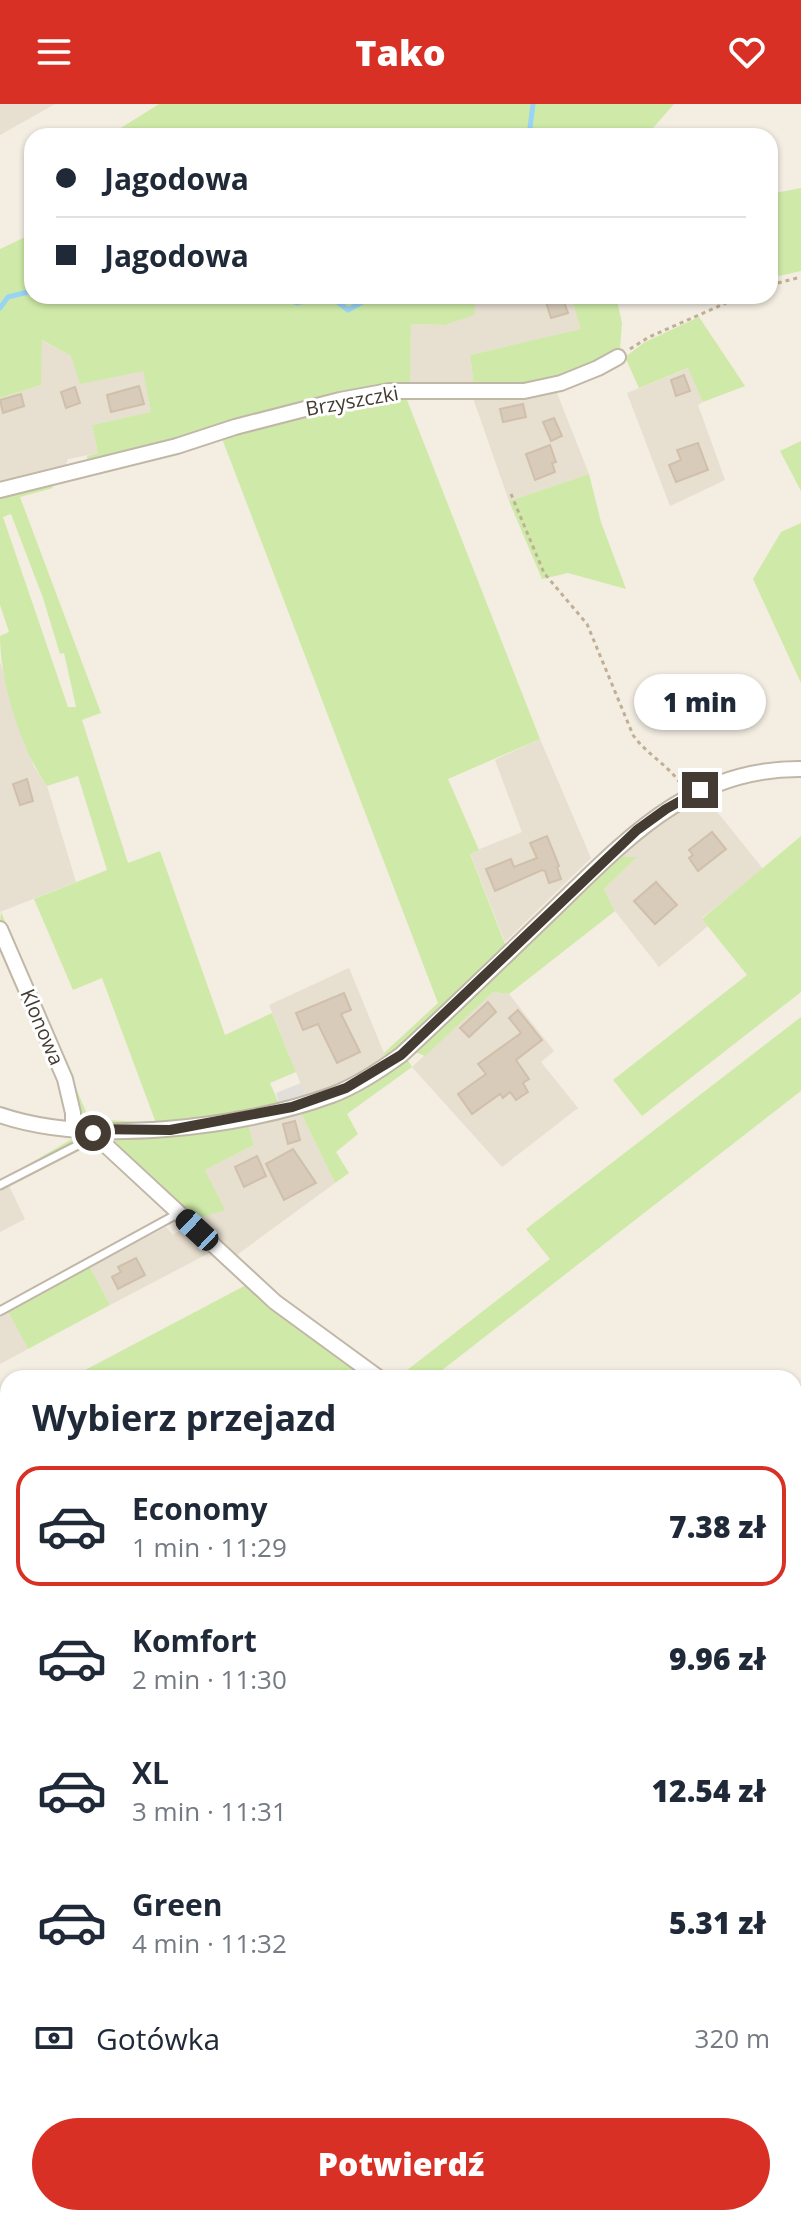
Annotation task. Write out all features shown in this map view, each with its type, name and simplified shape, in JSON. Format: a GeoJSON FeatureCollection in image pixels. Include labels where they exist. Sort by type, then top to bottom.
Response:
{"type":"FeatureCollection","features":[{"type":"Feature","properties":{"kind":"street","name":"Brzyszczki"},"geometry":{"type":"LineString","coordinates":[[0,490],[177,446],[235,427],[340,400],[389,391],[524,391],[561,383],[618,357]]}},
{"type":"Feature","properties":{"kind":"street"},"geometry":{"type":"LineString","coordinates":[[0,1115],[30,1123],[92,1130],[162,1130],[257,1115],[332,1095],[360,1082],[401,1055],[637,830],[689,795],[714,783],[771,769],[801,769]]}},
{"type":"Feature","properties":{"kind":"street","name":"Klonowa"},"geometry":{"type":"LineString","coordinates":[[0,929],[65,1079],[73,1113],[73,1128]]}},
{"type":"Feature","properties":{"kind":"street"},"geometry":{"type":"LineString","coordinates":[[92,1130],[275,1302],[368,1370]]}},
{"type":"Feature","properties":{"kind":"lane"},"geometry":{"type":"LineString","coordinates":[[0,1185],[78,1145],[92,1130]]}},
{"type":"Feature","properties":{"kind":"lane"},"geometry":{"type":"LineString","coordinates":[[0,1311],[179,1213]]}},
{"type":"Feature","properties":{"kind":"path"},"geometry":{"type":"LineString","coordinates":[[778,283],[801,277]]}},
{"type":"Feature","properties":{"kind":"path"},"geometry":{"type":"LineString","coordinates":[[618,357],[649,337],[724,304]]}},
{"type":"Feature","properties":{"kind":"path"},"geometry":{"type":"LineString","coordinates":[[511,494],[544,573],[587,624],[633,735],[639,744],[673,772],[689,795]]}},
{"type":"Feature","properties":{"kind":"shaded area"},"geometry":{"type":"Polygon","coordinates":[[[0,104],[55,104],[0,135],[0,104]]]}},
{"type":"Feature","properties":{"kind":"shaded area"},"geometry":{"type":"Polygon","coordinates":[[[475,304],[574,304],[582,329],[470,355],[474,387],[410,386],[411,324],[445,325],[473,315],[475,304]]]}},
{"type":"Feature","properties":{"kind":"shaded area"},"geometry":{"type":"Polygon","coordinates":[[[41,340],[71,356],[143,371],[152,412],[92,425],[98,453],[68,459],[65,468],[0,486],[0,398],[41,385],[41,340]]]}},
{"type":"Feature","properties":{"kind":"shaded area"},"geometry":{"type":"Polygon","coordinates":[[[689,368],[703,402],[698,405],[725,480],[670,506],[627,393],[689,368]]]}},
{"type":"Feature","properties":{"kind":"shaded area"},"geometry":{"type":"Polygon","coordinates":[[[555,388],[589,474],[509,501],[473,398],[555,388]]]}},
{"type":"Feature","properties":{"kind":"shaded area"},"geometry":{"type":"Polygon","coordinates":[[[0,662],[34,767],[47,786],[76,882],[0,912],[0,662]]]}},
{"type":"Feature","properties":{"kind":"shaded area"},"geometry":{"type":"Polygon","coordinates":[[[540,739],[591,858],[505,942],[470,853],[522,832],[495,760],[540,739]]]}},
{"type":"Feature","properties":{"kind":"shaded area"},"geometry":{"type":"Polygon","coordinates":[[[706,793],[706,798],[763,869],[702,918],[708,926],[659,967],[615,911],[604,889],[636,858],[618,857],[652,827],[706,793]]]}},
{"type":"Feature","properties":{"kind":"shaded area"},"geometry":{"type":"Polygon","coordinates":[[[349,968],[386,1058],[306,1097],[269,1005],[349,968]]]}},
{"type":"Feature","properties":{"kind":"shaded area"},"geometry":{"type":"Polygon","coordinates":[[[493,992],[509,994],[554,1051],[541,1062],[578,1108],[502,1167],[412,1067],[493,992]]]}},
{"type":"Feature","properties":{"kind":"shaded area"},"geometry":{"type":"Polygon","coordinates":[[[301,1083],[306,1097],[280,1106],[276,1093],[301,1083]]]}},
{"type":"Feature","properties":{"kind":"shaded area"},"geometry":{"type":"Polygon","coordinates":[[[299,1109],[335,1183],[234,1257],[191,1220],[205,1170],[254,1145],[247,1121],[299,1109]]]}},
{"type":"Feature","properties":{"kind":"shaded area"},"geometry":{"type":"Polygon","coordinates":[[[8,1184],[25,1219],[0,1232],[0,1188],[8,1184]]]}},
{"type":"Feature","properties":{"kind":"shaded area"},"geometry":{"type":"Polygon","coordinates":[[[186,1226],[211,1252],[110,1305],[90,1267],[166,1227],[173,1235],[186,1226]]]}},
{"type":"Feature","properties":{"kind":"shaded area"},"geometry":{"type":"Polygon","coordinates":[[[8,1310],[28,1349],[0,1364],[0,1315],[8,1310]]]}},
{"type":"Feature","properties":{"kind":"green space"},"geometry":{"type":"Polygon","coordinates":[[[159,104],[674,104],[653,128],[121,128],[159,104]]]}},
{"type":"Feature","properties":{"kind":"green space"},"geometry":{"type":"Polygon","coordinates":[[[801,188],[801,271],[778,276],[778,192],[801,188]]]}},
{"type":"Feature","properties":{"kind":"green space"},"geometry":{"type":"Polygon","coordinates":[[[24,238],[24,304],[475,304],[474,315],[445,325],[411,324],[410,386],[88,465],[87,456],[98,453],[92,425],[151,412],[143,371],[80,384],[71,356],[42,340],[41,385],[0,398],[0,249],[24,238]]]}},
{"type":"Feature","properties":{"kind":"green space"},"geometry":{"type":"Polygon","coordinates":[[[573,304],[618,304],[622,323],[620,349],[611,355],[549,381],[520,387],[474,387],[470,355],[581,329],[573,304]]]}},
{"type":"Feature","properties":{"kind":"green space"},"geometry":{"type":"Polygon","coordinates":[[[699,317],[745,386],[703,402],[688,368],[639,388],[625,357],[645,342],[699,317]]]}},
{"type":"Feature","properties":{"kind":"green space"},"geometry":{"type":"Polygon","coordinates":[[[405,395],[540,739],[448,779],[479,850],[470,854],[507,949],[442,1013],[386,1058],[384,1053],[438,1003],[221,436],[329,407],[405,395]]]}},
{"type":"Feature","properties":{"kind":"green space"},"geometry":{"type":"Polygon","coordinates":[[[801,441],[801,491],[780,451],[801,441]]]}},
{"type":"Feature","properties":{"kind":"green space"},"geometry":{"type":"Polygon","coordinates":[[[589,474],[601,522],[626,589],[568,573],[542,579],[509,501],[589,474]]]}},
{"type":"Feature","properties":{"kind":"green space"},"geometry":{"type":"Polygon","coordinates":[[[51,482],[53,488],[20,497],[101,713],[82,720],[128,863],[160,851],[225,1035],[272,1013],[296,1072],[270,1083],[280,1106],[179,1125],[91,1124],[79,1109],[0,921],[1,912],[87,1114],[94,1119],[156,1123],[102,978],[73,990],[34,899],[107,870],[78,776],[47,786],[29,753],[8,694],[0,636],[9,632],[0,605],[0,494],[51,482]],[[11,514],[3,517],[68,707],[76,707],[64,653],[60,654],[43,598],[11,514]]]}},
{"type":"Feature","properties":{"kind":"green space"},"geometry":{"type":"Polygon","coordinates":[[[801,523],[801,683],[753,579],[781,532],[801,523]]]}},
{"type":"Feature","properties":{"kind":"green space"},"geometry":{"type":"Polygon","coordinates":[[[801,836],[801,992],[642,1116],[613,1080],[747,975],[702,919],[801,836]]]}},
{"type":"Feature","properties":{"kind":"green space"},"geometry":{"type":"Polygon","coordinates":[[[618,857],[637,857],[604,889],[615,911],[509,994],[493,992],[425,1056],[413,1051],[618,857]]]}},
{"type":"Feature","properties":{"kind":"green space"},"geometry":{"type":"Polygon","coordinates":[[[801,1017],[801,1091],[442,1370],[407,1370],[550,1259],[526,1229],[801,1017]]]}},
{"type":"Feature","properties":{"kind":"green space"},"geometry":{"type":"Polygon","coordinates":[[[407,1059],[412,1067],[347,1114],[358,1134],[336,1152],[349,1173],[335,1183],[299,1109],[407,1059]]]}},
{"type":"Feature","properties":{"kind":"green space"},"geometry":{"type":"Polygon","coordinates":[[[0,1119],[78,1134],[78,1140],[74,1145],[0,1181],[72,1139],[0,1123],[0,1119]]]}},
{"type":"Feature","properties":{"kind":"green space"},"geometry":{"type":"Polygon","coordinates":[[[247,1121],[254,1145],[205,1170],[225,1210],[191,1220],[103,1139],[106,1133],[247,1121]]]}},
{"type":"Feature","properties":{"kind":"green space"},"geometry":{"type":"Polygon","coordinates":[[[90,1267],[110,1305],[28,1349],[8,1311],[90,1267]]]}},
{"type":"Feature","properties":{"kind":"green space"},"geometry":{"type":"Polygon","coordinates":[[[248,1284],[301,1332],[360,1370],[85,1370],[248,1284]]]}},
{"type":"Feature","properties":{"kind":"building"},"geometry":{"type":"Polygon","coordinates":[[[547,304],[565,304],[568,313],[551,318],[547,304]]]}},
{"type":"Feature","properties":{"kind":"building"},"geometry":{"type":"Polygon","coordinates":[[[684,375],[690,391],[676,396],[671,380],[684,375]]]}},
{"type":"Feature","properties":{"kind":"building"},"geometry":{"type":"Polygon","coordinates":[[[139,386],[144,404],[111,412],[107,395],[139,386]]]}},
{"type":"Feature","properties":{"kind":"building"},"geometry":{"type":"Polygon","coordinates":[[[75,387],[80,403],[66,408],[61,392],[75,387]]]}},
{"type":"Feature","properties":{"kind":"building"},"geometry":{"type":"Polygon","coordinates":[[[21,394],[24,406],[3,413],[0,400],[21,394]]]}},
{"type":"Feature","properties":{"kind":"building"},"geometry":{"type":"Polygon","coordinates":[[[523,404],[526,417],[503,422],[500,409],[523,404]]]}},
{"type":"Feature","properties":{"kind":"building"},"geometry":{"type":"Polygon","coordinates":[[[554,418],[562,436],[551,441],[543,422],[554,418]]]}},
{"type":"Feature","properties":{"kind":"building"},"geometry":{"type":"Polygon","coordinates":[[[698,443],[708,470],[676,482],[669,465],[681,460],[677,450],[698,443]]]}},
{"type":"Feature","properties":{"kind":"building"},"geometry":{"type":"Polygon","coordinates":[[[550,445],[556,462],[552,463],[555,472],[535,480],[526,454],[550,445]]]}},
{"type":"Feature","properties":{"kind":"building"},"geometry":{"type":"Polygon","coordinates":[[[27,779],[33,801],[20,805],[13,784],[27,779]]]}},
{"type":"Feature","properties":{"kind":"building"},"geometry":{"type":"Polygon","coordinates":[[[712,832],[726,849],[698,871],[689,858],[693,855],[689,850],[712,832]]]}},
{"type":"Feature","properties":{"kind":"building"},"geometry":{"type":"Polygon","coordinates":[[[547,836],[561,879],[549,883],[542,870],[495,891],[486,869],[511,859],[514,867],[537,858],[530,843],[547,836]]]}},
{"type":"Feature","properties":{"kind":"building"},"geometry":{"type":"Polygon","coordinates":[[[656,882],[677,905],[655,924],[634,901],[656,882]]]}},
{"type":"Feature","properties":{"kind":"building"},"geometry":{"type":"Polygon","coordinates":[[[344,993],[351,1010],[341,1014],[360,1052],[337,1063],[318,1024],[303,1030],[296,1013],[344,993]]]}},
{"type":"Feature","properties":{"kind":"building"},"geometry":{"type":"Polygon","coordinates":[[[488,1002],[496,1012],[469,1037],[460,1028],[488,1002]]]}},
{"type":"Feature","properties":{"kind":"building"},"geometry":{"type":"Polygon","coordinates":[[[518,1010],[542,1040],[516,1060],[529,1079],[523,1083],[528,1092],[516,1100],[510,1092],[503,1098],[500,1094],[472,1114],[458,1094],[486,1074],[478,1064],[521,1033],[509,1018],[518,1010]]]}},
{"type":"Feature","properties":{"kind":"building"},"geometry":{"type":"Polygon","coordinates":[[[295,1121],[300,1140],[288,1144],[283,1124],[295,1121]]]}},
{"type":"Feature","properties":{"kind":"building"},"geometry":{"type":"Polygon","coordinates":[[[293,1149],[316,1183],[284,1200],[266,1164],[293,1149]]]}},
{"type":"Feature","properties":{"kind":"building"},"geometry":{"type":"Polygon","coordinates":[[[257,1156],[266,1176],[244,1187],[235,1167],[257,1156]]]}},
{"type":"Feature","properties":{"kind":"building"},"geometry":{"type":"Polygon","coordinates":[[[136,1258],[145,1275],[118,1289],[112,1277],[121,1272],[118,1267],[136,1258]]]}},
{"type":"Feature","properties":{"kind":"waterway"},"geometry":{"type":"LineString","coordinates":[[530,128],[533,104]]}},
{"type":"Feature","properties":{"kind":"waterway"},"geometry":{"type":"LineString","coordinates":[[0,308],[8,297],[24,293]]}},
{"type":"Feature","properties":{"kind":"waterway"},"geometry":{"type":"LineString","coordinates":[[340,304],[348,310],[359,304]]}},
{"type":"Feature","properties":{"kind":"route"},"geometry":{"type":"LineString","coordinates":[[93,1133],[91,1129],[170,1130],[257,1115],[332,1095],[360,1082],[401,1055],[637,830],[700,790]]}}]}
